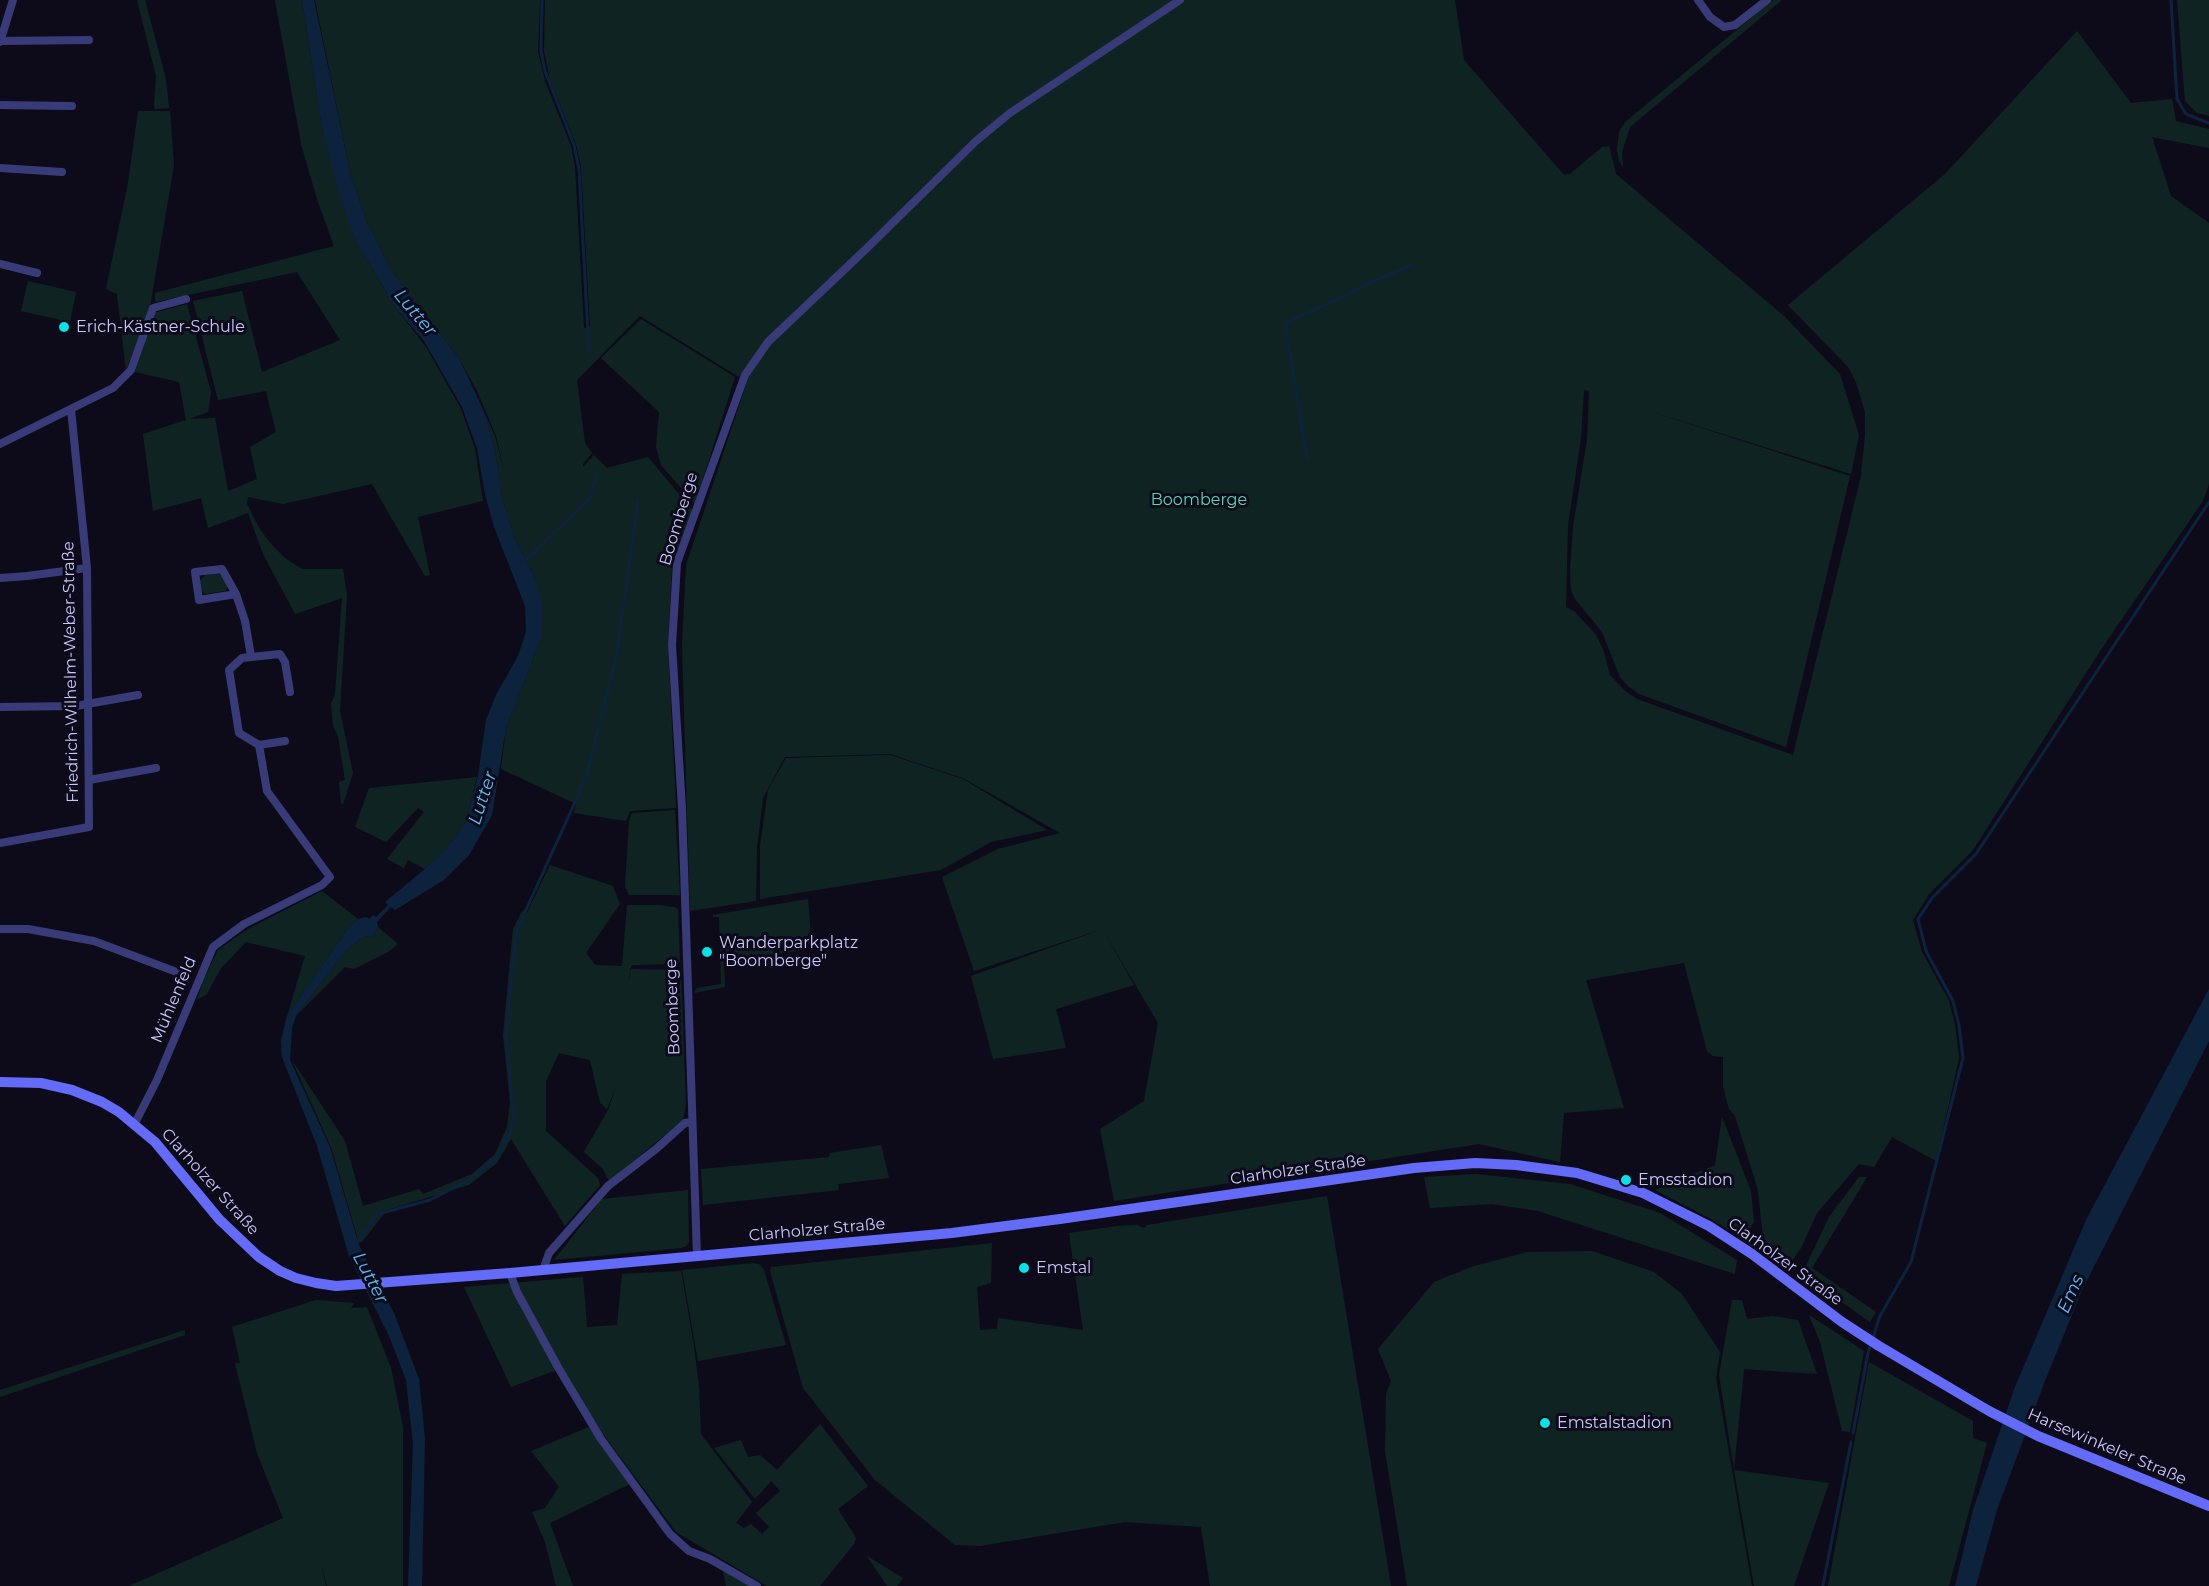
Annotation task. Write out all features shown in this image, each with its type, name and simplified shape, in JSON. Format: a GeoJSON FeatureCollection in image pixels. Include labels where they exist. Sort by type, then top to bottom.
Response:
{"type":"FeatureCollection","features":[{"type":"Feature","properties":{"kind":"street"},"geometry":{"type":"LineString","coordinates":[[13,0],[0,42],[89,40]]}},
{"type":"Feature","properties":{"kind":"street","name":"Boomberge"},"geometry":{"type":"LineString","coordinates":[[697,1256],[682,808],[672,645],[677,563],[745,375],[768,342],[976,141],[1010,113],[1180,0]]}},
{"type":"Feature","properties":{"kind":"street"},"geometry":{"type":"LineString","coordinates":[[1698,0],[1710,17],[1724,27],[1735,25],[1767,0]]}},
{"type":"Feature","properties":{"kind":"street"},"geometry":{"type":"LineString","coordinates":[[0,105],[72,106]]}},
{"type":"Feature","properties":{"kind":"street"},"geometry":{"type":"LineString","coordinates":[[0,168],[62,172]]}},
{"type":"Feature","properties":{"kind":"street"},"geometry":{"type":"LineString","coordinates":[[0,264],[37,273]]}},
{"type":"Feature","properties":{"kind":"street"},"geometry":{"type":"LineString","coordinates":[[0,444],[113,388],[131,370],[153,308],[186,299]]}},
{"type":"Feature","properties":{"kind":"street","name":"Friedrich-Wilhelm-Weber-Straße"},"geometry":{"type":"LineString","coordinates":[[0,843],[89,827],[87,568],[71,409]]}},
{"type":"Feature","properties":{"kind":"street"},"geometry":{"type":"LineString","coordinates":[[0,578],[87,568]]}},
{"type":"Feature","properties":{"kind":"street"},"geometry":{"type":"LineString","coordinates":[[236,594],[199,600],[195,572],[222,568],[236,594],[245,621],[252,656]]}},
{"type":"Feature","properties":{"kind":"street"},"geometry":{"type":"LineString","coordinates":[[285,741],[259,745],[239,733],[229,670],[242,658],[273,653],[283,656],[290,692]]}},
{"type":"Feature","properties":{"kind":"street"},"geometry":{"type":"LineString","coordinates":[[0,706],[88,704],[138,695]]}},
{"type":"Feature","properties":{"kind":"street","name":"Mühlenfeld"},"geometry":{"type":"LineString","coordinates":[[135,1123],[157,1080],[213,947],[244,924],[322,885],[330,877],[267,791],[259,745]]}},
{"type":"Feature","properties":{"kind":"street"},"geometry":{"type":"LineString","coordinates":[[89,780],[156,768]]}},
{"type":"Feature","properties":{"kind":"street","name":"Mühlenfeld"},"geometry":{"type":"LineString","coordinates":[[0,929],[28,930],[94,941],[182,974]]}},
{"type":"Feature","properties":{"kind":"street","name":"Clarholzer Straße"},"geometry":{"type":"LineString","coordinates":[[0,1082],[41,1083],[72,1090],[102,1102],[135,1123],[172,1161],[219,1219],[259,1257],[280,1271],[296,1278],[316,1283],[357,1286],[974,1230],[1414,1168],[1475,1164],[1516,1165],[1577,1173],[1644,1193],[1708,1226],[1752,1254],[1842,1322],[1994,1414]]}},
{"type":"Feature","properties":{"kind":"street"},"geometry":{"type":"LineString","coordinates":[[543,1270],[549,1254],[608,1186],[685,1124],[692,1122]]}},
{"type":"Feature","properties":{"kind":"street"},"geometry":{"type":"LineString","coordinates":[[510,1273],[517,1292],[559,1369],[601,1439],[670,1534],[689,1551],[710,1559],[757,1586]]}},
{"type":"Feature","properties":{"kind":"street","name":"Harsewinkeler Straße"},"geometry":{"type":"LineString","coordinates":[[1994,1414],[2038,1436],[2209,1506]]}},
{"type":"Feature","properties":{"kind":"green space"},"geometry":{"type":"Polygon","coordinates":[[[137,0],[145,0],[166,79],[169,108],[155,109],[156,76],[137,0]]]}},
{"type":"Feature","properties":{"kind":"green space"},"geometry":{"type":"Polygon","coordinates":[[[275,0],[302,0],[323,135],[356,241],[395,307],[426,347],[461,409],[475,449],[483,501],[418,517],[430,575],[425,576],[372,484],[283,504],[248,497],[247,504],[259,528],[285,558],[302,569],[343,569],[347,596],[340,711],[353,773],[343,804],[339,782],[345,780],[338,736],[333,726],[331,704],[335,694],[342,598],[295,614],[263,554],[248,513],[208,528],[201,498],[153,511],[143,434],[186,420],[179,382],[135,372],[154,313],[187,304],[211,392],[208,412],[189,419],[215,418],[228,491],[257,479],[250,447],[276,432],[266,391],[218,400],[193,301],[242,291],[262,372],[340,340],[297,272],[155,302],[155,293],[334,246],[301,144],[275,0]]]}},
{"type":"Feature","properties":{"kind":"green space","name":"Boomberge"},"geometry":{"type":"Polygon","coordinates":[[[315,0],[540,0],[538,52],[545,81],[571,146],[575,167],[584,328],[590,327],[581,166],[576,144],[550,80],[544,51],[545,0],[1455,0],[1464,60],[1564,175],[1570,174],[1602,147],[1609,146],[1616,174],[1784,316],[1840,374],[1859,435],[1851,474],[1643,409],[1850,476],[1786,747],[1639,694],[1620,677],[1602,632],[1575,599],[1571,590],[1570,570],[1573,527],[1587,440],[1589,391],[1584,390],[1581,438],[1568,525],[1566,607],[1575,612],[1596,635],[1603,649],[1610,675],[1625,691],[1637,699],[1793,755],[1861,476],[1865,412],[1856,382],[1848,367],[1788,305],[1945,174],[2077,31],[2131,103],[2172,99],[2176,121],[2209,129],[2209,148],[2152,137],[2171,196],[2209,223],[2209,484],[2203,501],[2102,648],[1973,850],[1929,894],[1913,920],[1922,952],[1949,1001],[1959,1058],[1936,1161],[1892,1137],[1874,1167],[1859,1164],[1817,1213],[1801,1248],[1789,1265],[1764,1247],[1758,1190],[1735,1116],[1729,1109],[1723,1087],[1723,1057],[1713,1056],[1707,1051],[1684,963],[1586,980],[1624,1108],[1564,1113],[1560,1162],[1479,1144],[1114,1201],[1100,1129],[1144,1101],[1158,1023],[1103,930],[1134,985],[1056,1009],[1066,1048],[993,1059],[971,976],[1103,929],[974,971],[942,877],[998,849],[1060,833],[963,778],[890,754],[785,757],[763,798],[757,847],[756,901],[690,911],[682,644],[686,565],[747,382],[640,316],[577,380],[585,443],[592,453],[583,467],[594,455],[607,468],[648,457],[693,511],[672,563],[668,646],[676,808],[630,811],[626,821],[574,813],[576,804],[501,769],[506,728],[541,639],[535,578],[515,539],[502,497],[495,451],[485,414],[495,436],[505,475],[496,436],[478,393],[460,360],[389,267],[366,220],[351,176],[315,0]]]}},
{"type":"Feature","properties":{"kind":"green space"},"geometry":{"type":"Polygon","coordinates":[[[1773,0],[1782,0],[1630,127],[1622,152],[1623,167],[1617,150],[1619,132],[1625,122],[1773,0]]]}},
{"type":"Feature","properties":{"kind":"green space"},"geometry":{"type":"Polygon","coordinates":[[[2177,0],[2209,0],[2209,116],[2197,113],[2185,101],[2177,0]]]}},
{"type":"Feature","properties":{"kind":"green space"},"geometry":{"type":"Polygon","coordinates":[[[138,111],[170,111],[174,165],[150,307],[126,371],[117,294],[106,289],[128,183],[138,111]]]}},
{"type":"Feature","properties":{"kind":"green space"},"geometry":{"type":"Polygon","coordinates":[[[28,281],[76,292],[70,322],[21,311],[28,281]]]}},
{"type":"Feature","properties":{"kind":"green space"},"geometry":{"type":"Polygon","coordinates":[[[641,319],[735,377],[695,504],[661,465],[656,447],[659,412],[601,358],[641,319]]]}},
{"type":"Feature","properties":{"kind":"green space"},"geometry":{"type":"Polygon","coordinates":[[[216,573],[223,576],[229,585],[225,591],[205,594],[200,581],[205,575],[216,573]]]}},
{"type":"Feature","properties":{"kind":"green space"},"geometry":{"type":"Polygon","coordinates":[[[890,755],[963,779],[1047,830],[991,842],[941,870],[760,899],[760,846],[768,790],[786,758],[890,755]]]}},
{"type":"Feature","properties":{"kind":"green space"},"geometry":{"type":"Polygon","coordinates":[[[477,777],[466,822],[446,849],[425,869],[408,860],[404,868],[387,859],[424,812],[418,808],[386,842],[355,827],[369,788],[477,777]]]}},
{"type":"Feature","properties":{"kind":"green space"},"geometry":{"type":"Polygon","coordinates":[[[675,810],[680,895],[629,895],[625,887],[629,821],[632,813],[675,810]]]}},
{"type":"Feature","properties":{"kind":"green space"},"geometry":{"type":"Polygon","coordinates":[[[550,865],[613,886],[620,904],[586,953],[595,965],[622,966],[627,905],[659,905],[678,909],[680,962],[677,964],[632,965],[630,969],[629,982],[631,969],[681,970],[686,1105],[683,1120],[609,1181],[603,1169],[584,1152],[608,1110],[618,1081],[607,1109],[600,1103],[590,1060],[559,1053],[546,1081],[546,1131],[598,1178],[600,1185],[565,1226],[511,1139],[497,1163],[469,1185],[387,1210],[359,1243],[331,1147],[292,1060],[345,1141],[363,1206],[419,1189],[423,1194],[472,1174],[495,1154],[507,1127],[510,1102],[503,1035],[513,929],[522,911],[527,913],[550,865]]]}},
{"type":"Feature","properties":{"kind":"green space"},"geometry":{"type":"Polygon","coordinates":[[[322,891],[358,919],[349,927],[287,1016],[305,956],[246,942],[221,968],[207,994],[197,1000],[203,981],[218,950],[248,929],[322,891]]]}},
{"type":"Feature","properties":{"kind":"green space"},"geometry":{"type":"Polygon","coordinates":[[[808,899],[812,948],[724,964],[725,987],[694,993],[697,988],[721,984],[719,917],[713,917],[713,915],[808,899]]]}},
{"type":"Feature","properties":{"kind":"green space"},"geometry":{"type":"Polygon","coordinates":[[[378,927],[398,944],[388,952],[354,969],[345,967],[296,1016],[346,950],[363,937],[374,936],[378,927]]]}},
{"type":"Feature","properties":{"kind":"green space"},"geometry":{"type":"Polygon","coordinates":[[[1722,1117],[1751,1191],[1754,1222],[1747,1233],[1741,1237],[1655,1190],[1715,1165],[1722,1117]]]}},
{"type":"Feature","properties":{"kind":"green space"},"geometry":{"type":"Polygon","coordinates":[[[881,1145],[889,1178],[838,1184],[839,1190],[703,1205],[701,1169],[829,1157],[830,1153],[881,1145]]]}},
{"type":"Feature","properties":{"kind":"green space"},"geometry":{"type":"Polygon","coordinates":[[[1476,1174],[1570,1184],[1660,1213],[1737,1260],[1735,1274],[1538,1211],[1492,1204],[1430,1208],[1424,1177],[1476,1174]]]}},
{"type":"Feature","properties":{"kind":"green space"},"geometry":{"type":"Polygon","coordinates":[[[1859,1177],[1867,1177],[1812,1268],[1876,1312],[1870,1322],[1802,1274],[1829,1217],[1859,1177]]]}},
{"type":"Feature","properties":{"kind":"green space"},"geometry":{"type":"Polygon","coordinates":[[[688,1190],[689,1242],[687,1246],[554,1260],[602,1199],[688,1190]]]}},
{"type":"Feature","properties":{"kind":"green space"},"geometry":{"type":"Polygon","coordinates":[[[1327,1196],[1391,1586],[1210,1586],[1201,1527],[1125,1522],[980,1546],[955,1545],[875,1480],[803,1388],[770,1271],[771,1267],[992,1243],[991,1283],[977,1287],[980,1330],[997,1329],[998,1318],[1083,1330],[1069,1233],[1117,1226],[1136,1225],[1144,1228],[1147,1225],[1327,1196]]]}},
{"type":"Feature","properties":{"kind":"green space","name":"Emstalstadion"},"geometry":{"type":"Polygon","coordinates":[[[1592,1251],[1654,1272],[1682,1294],[1720,1352],[1716,1378],[1752,1586],[1407,1586],[1385,1451],[1386,1394],[1391,1381],[1378,1349],[1434,1282],[1471,1267],[1527,1252],[1592,1251]]]}},
{"type":"Feature","properties":{"kind":"green space"},"geometry":{"type":"Polygon","coordinates":[[[759,1264],[764,1270],[786,1345],[698,1361],[682,1270],[759,1264]]]}},
{"type":"Feature","properties":{"kind":"green space"},"geometry":{"type":"Polygon","coordinates":[[[681,1271],[694,1346],[701,1434],[752,1502],[736,1523],[744,1528],[751,1524],[762,1534],[769,1527],[756,1513],[780,1491],[771,1481],[755,1499],[714,1448],[741,1440],[748,1457],[760,1455],[777,1470],[820,1424],[868,1486],[838,1509],[856,1538],[854,1544],[820,1586],[767,1586],[676,1532],[595,1423],[562,1368],[511,1387],[464,1287],[583,1277],[587,1327],[617,1325],[622,1274],[681,1271]]]}},
{"type":"Feature","properties":{"kind":"green space"},"geometry":{"type":"Polygon","coordinates":[[[316,1300],[354,1303],[351,1308],[367,1307],[391,1368],[403,1427],[403,1586],[327,1586],[321,1562],[326,1586],[129,1586],[283,1518],[257,1453],[235,1363],[240,1363],[232,1327],[316,1300]]]}},
{"type":"Feature","properties":{"kind":"green space"},"geometry":{"type":"Polygon","coordinates":[[[1732,1300],[1742,1300],[1747,1319],[1773,1316],[1798,1320],[1817,1374],[1744,1369],[1734,1470],[1719,1375],[1732,1300]]]}},
{"type":"Feature","properties":{"kind":"green space"},"geometry":{"type":"Polygon","coordinates":[[[1809,1315],[1864,1351],[1850,1432],[1842,1431],[1820,1342],[1809,1315]]]}},
{"type":"Feature","properties":{"kind":"green space"},"geometry":{"type":"Polygon","coordinates":[[[185,1330],[185,1335],[0,1397],[0,1390],[185,1330]]]}},
{"type":"Feature","properties":{"kind":"green space"},"geometry":{"type":"Polygon","coordinates":[[[1869,1362],[1973,1421],[1973,1438],[1987,1443],[1949,1586],[1828,1586],[1869,1362]]]}},
{"type":"Feature","properties":{"kind":"green space"},"geometry":{"type":"Polygon","coordinates":[[[589,1427],[630,1484],[550,1523],[573,1586],[556,1586],[545,1542],[532,1512],[545,1508],[559,1487],[531,1451],[589,1427]]]}},
{"type":"Feature","properties":{"kind":"green space"},"geometry":{"type":"Polygon","coordinates":[[[1734,1470],[1829,1483],[1794,1586],[1754,1586],[1734,1470]]]}},
{"type":"Feature","properties":{"kind":"green space"},"geometry":{"type":"Polygon","coordinates":[[[867,1556],[903,1578],[897,1586],[887,1586],[867,1556]]]}},
{"type":"Feature","properties":{"kind":"green space"},"geometry":{"type":"Polygon","coordinates":[[[723,1571],[750,1586],[726,1586],[723,1571]]]}},
{"type":"Feature","properties":{"kind":"water","name":"Lutter"},"geometry":{"type":"Polygon","coordinates":[[[302,0],[314,0],[351,176],[366,220],[389,267],[460,360],[485,414],[495,451],[502,497],[515,539],[535,578],[543,606],[541,639],[506,728],[492,815],[469,855],[444,880],[395,910],[391,907],[377,922],[378,927],[374,936],[363,937],[346,950],[296,1016],[292,1028],[290,1060],[330,1147],[359,1245],[394,1313],[419,1379],[425,1439],[422,1586],[408,1586],[413,1444],[406,1380],[390,1338],[349,1256],[317,1146],[282,1057],[281,1040],[287,1016],[349,927],[358,919],[366,917],[369,919],[373,915],[376,917],[388,905],[385,902],[446,849],[466,822],[478,776],[486,720],[496,695],[518,656],[526,632],[525,606],[494,527],[485,494],[477,448],[462,407],[424,341],[395,307],[356,241],[339,193],[323,135],[302,0]]]}},
{"type":"Feature","properties":{"kind":"water","name":"Ems"},"geometry":{"type":"Polygon","coordinates":[[[2209,989],[2209,1041],[2082,1290],[1997,1510],[1976,1586],[1955,1586],[1973,1510],[2015,1387],[2086,1220],[2209,989]]]}},
{"type":"Feature","properties":{"kind":"waterway"},"geometry":{"type":"LineString","coordinates":[[542,0],[541,51],[545,71],[574,145],[579,169],[589,352]]}},
{"type":"Feature","properties":{"kind":"waterway"},"geometry":{"type":"LineString","coordinates":[[2171,0],[2177,99],[2186,114],[2209,123]]}},
{"type":"Feature","properties":{"kind":"waterway"},"geometry":{"type":"LineString","coordinates":[[1307,458],[1285,323],[1412,265]]}},
{"type":"Feature","properties":{"kind":"waterway"},"geometry":{"type":"LineString","coordinates":[[524,562],[590,498],[597,473]]}},
{"type":"Feature","properties":{"kind":"waterway"},"geometry":{"type":"LineString","coordinates":[[355,1242],[378,1214],[430,1200],[469,1180],[496,1158],[509,1136],[514,1119],[506,1035],[516,932],[586,778],[617,653],[638,500]]}},
{"type":"Feature","properties":{"kind":"waterway"},"geometry":{"type":"LineString","coordinates":[[1853,1433],[1868,1353],[1880,1316],[1911,1262],[1963,1058],[1953,1001],[1926,951],[1918,919],[1932,898],[1976,854],[2209,502]]}},
{"type":"Feature","properties":{"kind":"waterway"},"geometry":{"type":"LineString","coordinates":[[1823,1585],[1851,1442]]}},
{"type":"Feature","properties":{"kind":"place","name":"Erich-Kästner-Schule"},"geometry":{"type":"Point","coordinates":[64,327]}},
{"type":"Feature","properties":{"kind":"place","name":"Wanderparkplatz \"Boomberge\""},"geometry":{"type":"Point","coordinates":[707,952]}},
{"type":"Feature","properties":{"kind":"place","name":"Emsstadion"},"geometry":{"type":"Point","coordinates":[1626,1180]}},
{"type":"Feature","properties":{"kind":"place","name":"Emstal"},"geometry":{"type":"Point","coordinates":[1024,1268]}},
{"type":"Feature","properties":{"kind":"place","name":"Emstalstadion"},"geometry":{"type":"Point","coordinates":[1545,1423]}}]}
